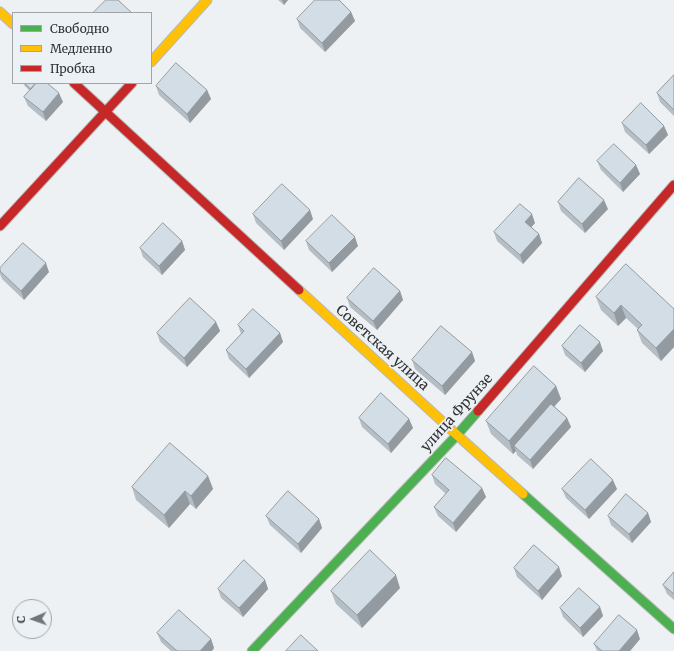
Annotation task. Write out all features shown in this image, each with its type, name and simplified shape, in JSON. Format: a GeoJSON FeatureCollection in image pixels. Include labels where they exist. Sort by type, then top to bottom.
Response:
{"type":"FeatureCollection","features":[{"type":"Feature","properties":{"kind":"street"},"geometry":{"type":"LineString","coordinates":[[152,61],[207,0]]}},
{"type":"Feature","properties":{"kind":"street"},"geometry":{"type":"LineString","coordinates":[[0,12],[12,23]]}},
{"type":"Feature","properties":{"kind":"street","name":"Советская улица"},"geometry":{"type":"LineString","coordinates":[[75,84],[457,435],[674,629]]}},
{"type":"Feature","properties":{"kind":"street"},"geometry":{"type":"LineString","coordinates":[[0,226],[106,113],[131,84]]}},
{"type":"Feature","properties":{"kind":"street","name":"улица Фрунзе"},"geometry":{"type":"LineString","coordinates":[[252,651],[457,435],[674,185]]}},
{"type":"Feature","properties":{"kind":"building"},"geometry":{"type":"Polygon","coordinates":[[[106,0],[118,0],[131,12],[94,12],[106,0]]]}},
{"type":"Feature","properties":{"kind":"building"},"geometry":{"type":"Polygon","coordinates":[[[315,0],[339,0],[351,12],[322,43],[297,19],[315,0]]]}},
{"type":"Feature","properties":{"kind":"building"},"geometry":{"type":"Polygon","coordinates":[[[176,63],[207,90],[187,114],[156,86],[176,63]]]}},
{"type":"Feature","properties":{"kind":"building"},"geometry":{"type":"Polygon","coordinates":[[[674,75],[674,110],[657,93],[674,75]]]}},
{"type":"Feature","properties":{"kind":"building"},"geometry":{"type":"Polygon","coordinates":[[[26,84],[35,84],[31,89],[26,84]]]}},
{"type":"Feature","properties":{"kind":"building"},"geometry":{"type":"Polygon","coordinates":[[[35,84],[48,84],[59,93],[43,112],[24,97],[35,84]]]}},
{"type":"Feature","properties":{"kind":"building"},"geometry":{"type":"Polygon","coordinates":[[[641,103],[664,126],[646,145],[622,123],[641,103]]]}},
{"type":"Feature","properties":{"kind":"building"},"geometry":{"type":"Polygon","coordinates":[[[614,144],[636,165],[620,183],[597,161],[614,144]]]}},
{"type":"Feature","properties":{"kind":"building"},"geometry":{"type":"Polygon","coordinates":[[[579,178],[604,200],[582,224],[558,202],[579,178]]]}},
{"type":"Feature","properties":{"kind":"building"},"geometry":{"type":"Polygon","coordinates":[[[282,184],[310,210],[281,241],[253,214],[282,184]]]}},
{"type":"Feature","properties":{"kind":"building"},"geometry":{"type":"Polygon","coordinates":[[[520,204],[532,214],[525,222],[539,234],[520,255],[494,232],[520,204]]]}},
{"type":"Feature","properties":{"kind":"building"},"geometry":{"type":"Polygon","coordinates":[[[332,215],[355,237],[329,263],[306,241],[332,215]]]}},
{"type":"Feature","properties":{"kind":"building"},"geometry":{"type":"Polygon","coordinates":[[[163,223],[182,241],[159,266],[140,248],[163,223]]]}},
{"type":"Feature","properties":{"kind":"building"},"geometry":{"type":"Polygon","coordinates":[[[23,243],[46,263],[21,291],[0,271],[0,268],[23,243]]]}},
{"type":"Feature","properties":{"kind":"building"},"geometry":{"type":"Polygon","coordinates":[[[626,264],[674,309],[674,329],[656,348],[637,330],[642,325],[621,305],[614,313],[596,297],[626,264]]]}},
{"type":"Feature","properties":{"kind":"building"},"geometry":{"type":"Polygon","coordinates":[[[374,268],[400,291],[373,321],[347,298],[374,268]]]}},
{"type":"Feature","properties":{"kind":"building"},"geometry":{"type":"Polygon","coordinates":[[[190,298],[216,322],[184,358],[157,333],[190,298]]]}},
{"type":"Feature","properties":{"kind":"building"},"geometry":{"type":"Polygon","coordinates":[[[253,309],[280,333],[246,369],[226,350],[244,331],[238,325],[253,309]]]}},
{"type":"Feature","properties":{"kind":"building"},"geometry":{"type":"Polygon","coordinates":[[[580,325],[600,342],[581,363],[562,346],[580,325]]]}},
{"type":"Feature","properties":{"kind":"building"},"geometry":{"type":"Polygon","coordinates":[[[441,326],[472,352],[442,386],[412,360],[441,326]]]}},
{"type":"Feature","properties":{"kind":"building"},"geometry":{"type":"Polygon","coordinates":[[[534,366],[556,386],[509,441],[486,421],[534,366]]]}},
{"type":"Feature","properties":{"kind":"building"},"geometry":{"type":"Polygon","coordinates":[[[381,393],[409,419],[388,444],[359,418],[381,393]]]}},
{"type":"Feature","properties":{"kind":"building"},"geometry":{"type":"Polygon","coordinates":[[[551,404],[567,418],[530,460],[514,446],[551,404]]]}},
{"type":"Feature","properties":{"kind":"building"},"geometry":{"type":"Polygon","coordinates":[[[170,443],[208,476],[191,496],[185,491],[164,515],[132,487],[170,443]]]}},
{"type":"Feature","properties":{"kind":"building"},"geometry":{"type":"Polygon","coordinates":[[[446,458],[482,488],[453,523],[434,507],[449,490],[432,475],[446,458]]]}},
{"type":"Feature","properties":{"kind":"building"},"geometry":{"type":"Polygon","coordinates":[[[591,459],[613,480],[585,510],[562,489],[591,459]]]}},
{"type":"Feature","properties":{"kind":"building"},"geometry":{"type":"Polygon","coordinates":[[[288,491],[319,519],[298,544],[266,516],[288,491]]]}},
{"type":"Feature","properties":{"kind":"building"},"geometry":{"type":"Polygon","coordinates":[[[626,494],[648,513],[629,534],[608,516],[626,494]]]}},
{"type":"Feature","properties":{"kind":"building"},"geometry":{"type":"Polygon","coordinates":[[[534,545],[559,567],[538,591],[514,568],[534,545]]]}},
{"type":"Feature","properties":{"kind":"building"},"geometry":{"type":"Polygon","coordinates":[[[370,550],[396,575],[357,615],[331,591],[370,550]]]}},
{"type":"Feature","properties":{"kind":"building"},"geometry":{"type":"Polygon","coordinates":[[[244,560],[265,580],[239,608],[218,589],[244,560]]]}},
{"type":"Feature","properties":{"kind":"building"},"geometry":{"type":"Polygon","coordinates":[[[674,572],[674,594],[663,585],[674,572]]]}},
{"type":"Feature","properties":{"kind":"building"},"geometry":{"type":"Polygon","coordinates":[[[579,588],[600,607],[580,628],[560,608],[579,588]]]}},
{"type":"Feature","properties":{"kind":"building"},"geometry":{"type":"Polygon","coordinates":[[[179,610],[211,639],[200,651],[177,651],[157,633],[179,610]]]}},
{"type":"Feature","properties":{"kind":"building"},"geometry":{"type":"Polygon","coordinates":[[[619,615],[637,630],[619,651],[602,651],[594,644],[619,615]]]}},
{"type":"Feature","properties":{"kind":"building"},"geometry":{"type":"Polygon","coordinates":[[[301,635],[318,651],[286,651],[301,635]]]}},
{"type":"Feature","properties":{"kind":"traffic: fast"},"geometry":{"type":"LineString","coordinates":[[252,651],[478,411]]}},
{"type":"Feature","properties":{"kind":"traffic: fast"},"geometry":{"type":"LineString","coordinates":[[523,494],[674,629]]}},
{"type":"Feature","properties":{"kind":"traffic: slow"},"geometry":{"type":"LineString","coordinates":[[152,61],[207,0]]}},
{"type":"Feature","properties":{"kind":"traffic: slow"},"geometry":{"type":"LineString","coordinates":[[0,12],[12,23]]}},
{"type":"Feature","properties":{"kind":"traffic: slow"},"geometry":{"type":"LineString","coordinates":[[299,290],[523,494]]}},
{"type":"Feature","properties":{"kind":"traffic: jam"},"geometry":{"type":"LineString","coordinates":[[75,84],[299,290]]}},
{"type":"Feature","properties":{"kind":"traffic: jam"},"geometry":{"type":"LineString","coordinates":[[0,226],[131,84]]}},
{"type":"Feature","properties":{"kind":"traffic: jam"},"geometry":{"type":"LineString","coordinates":[[478,411],[674,185]]}}]}
